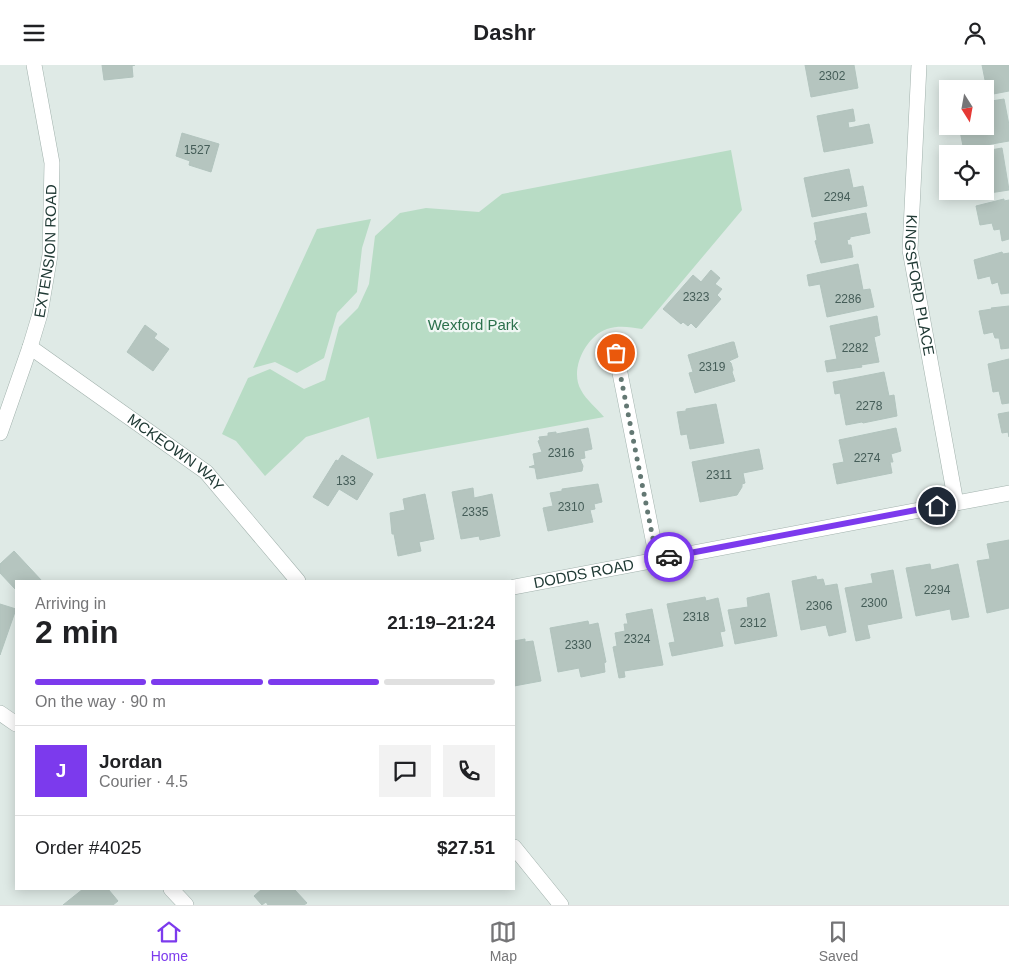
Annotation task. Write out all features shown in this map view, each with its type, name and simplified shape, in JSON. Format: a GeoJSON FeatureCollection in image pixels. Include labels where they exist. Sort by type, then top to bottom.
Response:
{"type":"FeatureCollection","features":[{"type":"Feature","properties":{"kind":"street","name":"EXTENSION ROAD"},"geometry":{"type":"LineString","coordinates":[[0,433],[40,314],[50,255],[52,163],[34,65]]}},
{"type":"Feature","properties":{"kind":"street","name":"KINGSFORD PLACE"},"geometry":{"type":"LineString","coordinates":[[919,65],[910,250],[956,503]]}},
{"type":"Feature","properties":{"kind":"street","name":"MCKEOWN WAY"},"geometry":{"type":"LineString","coordinates":[[30,347],[206,472],[297,580]]}},
{"type":"Feature","properties":{"kind":"street"},"geometry":{"type":"LineString","coordinates":[[616,353],[657,559]]}},
{"type":"Feature","properties":{"kind":"street","name":"DODDS ROAD"},"geometry":{"type":"LineString","coordinates":[[515,587],[1009,493]]}},
{"type":"Feature","properties":{"kind":"street"},"geometry":{"type":"LineString","coordinates":[[0,713],[15,723]]}},
{"type":"Feature","properties":{"kind":"street"},"geometry":{"type":"LineString","coordinates":[[515,848],[561,905]]}},
{"type":"Feature","properties":{"kind":"street"},"geometry":{"type":"LineString","coordinates":[[172,890],[186,905]]}},
{"type":"Feature","properties":{"kind":"green space","name":"Wexford Park"},"geometry":{"type":"Polygon","coordinates":[[[731,150],[742,210],[642,329],[620,327],[607,329],[599,333],[586,346],[578,364],[578,382],[586,397],[604,417],[377,459],[369,417],[306,437],[265,476],[236,441],[222,434],[248,378],[270,369],[304,389],[325,380],[339,327],[358,308],[369,284],[375,236],[400,213],[426,208],[479,212],[502,194],[731,150]]]}},
{"type":"Feature","properties":{"kind":"green space"},"geometry":{"type":"Polygon","coordinates":[[[371,219],[362,248],[357,292],[337,313],[324,358],[297,373],[275,362],[253,368],[317,229],[371,219]]]}},
{"type":"Feature","properties":{"kind":"building"},"geometry":{"type":"Polygon","coordinates":[[[102,65],[135,65],[132,66],[133,77],[104,80],[102,65]]]}},
{"type":"Feature","properties":{"kind":"building"},"geometry":{"type":"Polygon","coordinates":[[[805,65],[854,65],[858,88],[811,97],[805,65]]]}},
{"type":"Feature","properties":{"kind":"building"},"geometry":{"type":"Polygon","coordinates":[[[982,65],[1009,65],[1009,91],[994,94],[994,80],[985,80],[982,65]]]}},
{"type":"Feature","properties":{"kind":"building"},"geometry":{"type":"Polygon","coordinates":[[[1004,99],[1009,125],[1009,141],[986,145],[963,145],[961,135],[994,135],[994,101],[1004,99]]]}},
{"type":"Feature","properties":{"kind":"building"},"geometry":{"type":"Polygon","coordinates":[[[853,109],[855,121],[848,122],[849,128],[869,124],[873,143],[824,152],[817,116],[853,109]]]}},
{"type":"Feature","properties":{"kind":"building"},"geometry":{"type":"Polygon","coordinates":[[[182,133],[219,144],[211,172],[189,165],[190,161],[176,156],[182,133]]]}},
{"type":"Feature","properties":{"kind":"building"},"geometry":{"type":"Polygon","coordinates":[[[1002,148],[1009,190],[994,192],[994,149],[1002,148]]]}},
{"type":"Feature","properties":{"kind":"building"},"geometry":{"type":"Polygon","coordinates":[[[849,169],[853,188],[863,186],[867,206],[812,217],[804,178],[849,169]]]}},
{"type":"Feature","properties":{"kind":"building"},"geometry":{"type":"Polygon","coordinates":[[[1004,199],[1004,201],[1009,200],[1009,239],[1002,241],[1000,229],[994,230],[992,223],[980,225],[976,206],[1004,199]]]}},
{"type":"Feature","properties":{"kind":"building"},"geometry":{"type":"Polygon","coordinates":[[[866,213],[870,233],[850,237],[847,240],[848,245],[851,245],[853,257],[821,263],[815,241],[817,240],[814,223],[866,213]]]}},
{"type":"Feature","properties":{"kind":"building"},"geometry":{"type":"Polygon","coordinates":[[[1002,252],[1003,254],[1009,253],[1009,293],[1001,294],[998,282],[992,284],[990,276],[978,279],[974,260],[1002,252]]]}},
{"type":"Feature","properties":{"kind":"building"},"geometry":{"type":"Polygon","coordinates":[[[858,264],[863,290],[870,289],[874,307],[827,317],[820,284],[809,286],[807,275],[858,264]]]}},
{"type":"Feature","properties":{"kind":"building"},"geometry":{"type":"Polygon","coordinates":[[[711,270],[720,278],[715,284],[722,289],[717,295],[721,299],[696,328],[691,323],[688,326],[683,322],[681,324],[663,309],[693,275],[701,282],[711,270]]]}},
{"type":"Feature","properties":{"kind":"building"},"geometry":{"type":"Polygon","coordinates":[[[1009,306],[1009,348],[1001,349],[999,338],[995,338],[993,332],[984,334],[979,311],[1009,306]]]}},
{"type":"Feature","properties":{"kind":"building"},"geometry":{"type":"Polygon","coordinates":[[[877,316],[880,335],[874,337],[879,362],[861,365],[862,367],[827,372],[825,361],[837,359],[830,326],[877,316]]]}},
{"type":"Feature","properties":{"kind":"building"},"geometry":{"type":"Polygon","coordinates":[[[145,325],[157,334],[154,338],[169,349],[153,371],[127,352],[145,325]]]}},
{"type":"Feature","properties":{"kind":"building"},"geometry":{"type":"Polygon","coordinates":[[[734,342],[738,357],[729,361],[735,381],[695,393],[689,373],[693,372],[688,355],[734,342]]]}},
{"type":"Feature","properties":{"kind":"building"},"geometry":{"type":"Polygon","coordinates":[[[1009,359],[1009,403],[1002,404],[999,391],[993,392],[988,364],[1009,359]]]}},
{"type":"Feature","properties":{"kind":"building"},"geometry":{"type":"Polygon","coordinates":[[[884,372],[889,396],[894,395],[897,416],[846,425],[840,393],[835,394],[833,382],[884,372]]]}},
{"type":"Feature","properties":{"kind":"building"},"geometry":{"type":"Polygon","coordinates":[[[716,404],[724,443],[690,449],[687,434],[681,435],[677,412],[716,404]]]}},
{"type":"Feature","properties":{"kind":"building"},"geometry":{"type":"Polygon","coordinates":[[[1009,412],[1009,437],[1008,432],[1002,433],[998,414],[1009,412]]]}},
{"type":"Feature","properties":{"kind":"building"},"geometry":{"type":"Polygon","coordinates":[[[588,428],[592,449],[584,451],[585,458],[580,459],[583,466],[582,471],[537,479],[535,468],[529,467],[535,465],[533,454],[542,452],[538,441],[540,440],[539,437],[548,436],[548,433],[556,432],[556,434],[588,428]]]}},
{"type":"Feature","properties":{"kind":"building"},"geometry":{"type":"Polygon","coordinates":[[[896,428],[901,451],[891,454],[893,462],[890,462],[892,473],[837,484],[833,464],[844,462],[839,440],[896,428]]]}},
{"type":"Feature","properties":{"kind":"building"},"geometry":{"type":"Polygon","coordinates":[[[759,449],[763,469],[743,473],[745,483],[742,484],[737,495],[700,502],[692,462],[759,449]]]}},
{"type":"Feature","properties":{"kind":"building"},"geometry":{"type":"Polygon","coordinates":[[[342,455],[373,474],[357,500],[339,489],[328,506],[313,497],[336,460],[338,461],[342,455]]]}},
{"type":"Feature","properties":{"kind":"building"},"geometry":{"type":"Polygon","coordinates":[[[598,484],[602,502],[594,504],[595,509],[590,510],[593,522],[548,531],[543,508],[553,506],[550,493],[562,491],[562,489],[598,484]]]}},
{"type":"Feature","properties":{"kind":"building"},"geometry":{"type":"Polygon","coordinates":[[[473,488],[474,498],[492,494],[500,536],[480,540],[479,536],[461,539],[452,492],[473,488]]]}},
{"type":"Feature","properties":{"kind":"building"},"geometry":{"type":"Polygon","coordinates":[[[425,494],[434,539],[419,542],[421,551],[398,556],[394,534],[392,534],[390,513],[405,510],[403,499],[425,494]]]}},
{"type":"Feature","properties":{"kind":"building"},"geometry":{"type":"Polygon","coordinates":[[[1009,540],[1009,608],[987,613],[977,561],[990,559],[987,544],[1009,540]]]}},
{"type":"Feature","properties":{"kind":"building"},"geometry":{"type":"Polygon","coordinates":[[[14,551],[41,580],[15,580],[15,589],[0,573],[0,564],[14,551]]]}},
{"type":"Feature","properties":{"kind":"building"},"geometry":{"type":"Polygon","coordinates":[[[930,564],[931,570],[958,564],[969,617],[952,620],[950,609],[916,616],[906,568],[930,564]]]}},
{"type":"Feature","properties":{"kind":"building"},"geometry":{"type":"Polygon","coordinates":[[[893,570],[902,618],[867,625],[870,638],[856,641],[845,588],[873,583],[871,574],[893,570]]]}},
{"type":"Feature","properties":{"kind":"building"},"geometry":{"type":"Polygon","coordinates":[[[816,576],[817,580],[823,579],[825,586],[837,584],[846,632],[829,636],[826,625],[801,630],[792,581],[816,576]]]}},
{"type":"Feature","properties":{"kind":"building"},"geometry":{"type":"Polygon","coordinates":[[[769,593],[777,636],[735,644],[728,610],[748,607],[747,598],[769,593]]]}},
{"type":"Feature","properties":{"kind":"building"},"geometry":{"type":"Polygon","coordinates":[[[705,597],[706,601],[718,598],[725,631],[720,632],[723,646],[672,656],[669,643],[675,642],[667,604],[705,597]]]}},
{"type":"Feature","properties":{"kind":"building"},"geometry":{"type":"Polygon","coordinates":[[[0,604],[15,609],[15,612],[0,655],[0,604]]]}},
{"type":"Feature","properties":{"kind":"building"},"geometry":{"type":"Polygon","coordinates":[[[652,609],[663,665],[624,671],[625,677],[619,678],[613,647],[617,646],[615,633],[625,631],[624,624],[628,624],[626,614],[652,609]]]}},
{"type":"Feature","properties":{"kind":"building"},"geometry":{"type":"Polygon","coordinates":[[[588,621],[589,625],[598,623],[606,662],[604,663],[605,672],[581,677],[579,668],[558,672],[550,628],[588,621]]]}},
{"type":"Feature","properties":{"kind":"building"},"geometry":{"type":"Polygon","coordinates":[[[525,639],[525,642],[533,641],[541,681],[515,686],[515,641],[525,639]]]}},
{"type":"Feature","properties":{"kind":"building"},"geometry":{"type":"Polygon","coordinates":[[[82,890],[109,890],[118,901],[113,905],[63,905],[82,890]]]}},
{"type":"Feature","properties":{"kind":"building"},"geometry":{"type":"Polygon","coordinates":[[[261,890],[295,890],[307,903],[304,905],[268,905],[266,902],[262,905],[254,896],[261,890]]]}},
{"type":"Feature","properties":{"kind":"way so far"},"geometry":{"type":"LineString","coordinates":[[616,353],[657,559],[669,557]]}},
{"type":"Feature","properties":{"kind":"route"},"geometry":{"type":"LineString","coordinates":[[669,557],[937,506]]}}]}
